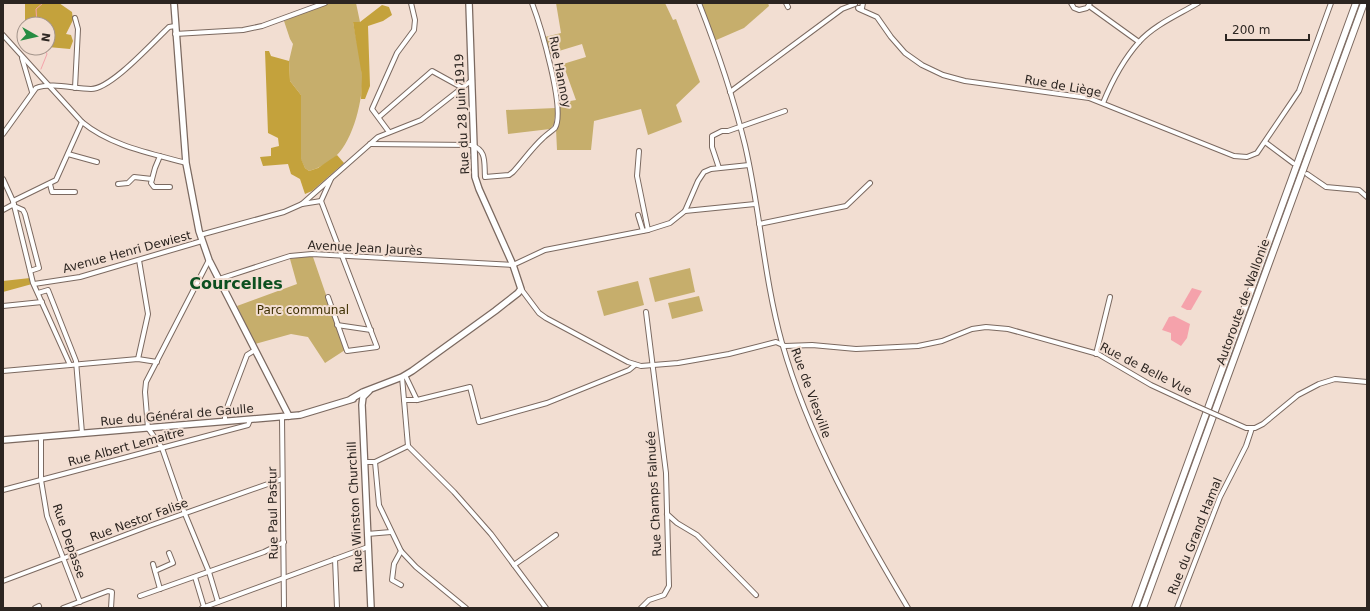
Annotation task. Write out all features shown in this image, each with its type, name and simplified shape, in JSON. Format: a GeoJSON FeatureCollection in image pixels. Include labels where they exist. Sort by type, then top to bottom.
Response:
{"type":"FeatureCollection","features":[{"type":"Feature","properties":{"kind":"highway","name":"Autoroute de Wallonie"},"geometry":{"type":"LineString","coordinates":[[1135,608],[1356,3]]}},
{"type":"Feature","properties":{"kind":"highway","name":"Autoroute de Wallonie"},"geometry":{"type":"LineString","coordinates":[[1143,608],[1364,3]]}},
{"type":"Feature","properties":{"kind":"main road"},"geometry":{"type":"LineString","coordinates":[[174,3],[175,34],[186,163],[191,197],[200,235],[209,260],[215,269],[289,416]]}},
{"type":"Feature","properties":{"kind":"main road","name":"Rue du 28 Juin 1919"},"geometry":{"type":"LineString","coordinates":[[469,3],[475,170],[479,189],[513,265],[521,289]]}},
{"type":"Feature","properties":{"kind":"main road"},"geometry":{"type":"LineString","coordinates":[[404,376],[495,311],[521,289]]}},
{"type":"Feature","properties":{"kind":"main road","name":"Rue du Général de Gaulle"},"geometry":{"type":"LineString","coordinates":[[3,440],[300,415],[351,399],[360,398],[369,391],[404,376]]}},
{"type":"Feature","properties":{"kind":"main road","name":"Rue Winston Churchill"},"geometry":{"type":"LineString","coordinates":[[360,398],[371,608]]}},
{"type":"Feature","properties":{"kind":"street"},"geometry":{"type":"LineString","coordinates":[[175,34],[243,30],[262,26],[325,3]]}},
{"type":"Feature","properties":{"kind":"street"},"geometry":{"type":"LineString","coordinates":[[389,132],[372,109],[397,53],[414,30],[415,20],[411,3]]}},
{"type":"Feature","properties":{"kind":"street","name":"Rue Hannoy"},"geometry":{"type":"LineString","coordinates":[[474,146],[482,150],[484,154],[485,177],[509,174],[513,172],[542,138],[555,128],[558,118],[558,104],[540,24],[532,3]]}},
{"type":"Feature","properties":{"kind":"street","name":"Rue de Viesville"},"geometry":{"type":"LineString","coordinates":[[699,3],[721,60],[740,126],[782,344],[794,382],[822,452],[873,550],[908,608]]}},
{"type":"Feature","properties":{"kind":"street"},"geometry":{"type":"LineString","coordinates":[[1071,3],[1074,8],[1079,10],[1084,10],[1089,4],[1139,42]]}},
{"type":"Feature","properties":{"kind":"street"},"geometry":{"type":"LineString","coordinates":[[1103,103],[1119,70],[1139,42],[1155,28],[1198,3]]}},
{"type":"Feature","properties":{"kind":"street","name":"Rue de Liège"},"geometry":{"type":"LineString","coordinates":[[855,4],[862,6],[867,12],[877,17],[891,37],[905,53],[922,65],[943,75],[965,81],[1089,98],[1234,156],[1247,157],[1257,153],[1299,90],[1331,3]]}},
{"type":"Feature","properties":{"kind":"street"},"geometry":{"type":"LineString","coordinates":[[730,92],[842,9],[855,4]]}},
{"type":"Feature","properties":{"kind":"street"},"geometry":{"type":"LineString","coordinates":[[74,18],[78,29],[75,88]]}},
{"type":"Feature","properties":{"kind":"street"},"geometry":{"type":"LineString","coordinates":[[3,134],[32,92],[41,86],[93,89],[107,84],[169,27],[175,26]]}},
{"type":"Feature","properties":{"kind":"street"},"geometry":{"type":"LineString","coordinates":[[3,35],[16,49]]}},
{"type":"Feature","properties":{"kind":"street"},"geometry":{"type":"LineString","coordinates":[[22,56],[82,122],[93,131],[110,140],[186,163]]}},
{"type":"Feature","properties":{"kind":"street"},"geometry":{"type":"LineString","coordinates":[[22,56],[32,92]]}},
{"type":"Feature","properties":{"kind":"street"},"geometry":{"type":"LineString","coordinates":[[378,117],[432,71],[461,87]]}},
{"type":"Feature","properties":{"kind":"street"},"geometry":{"type":"LineString","coordinates":[[302,204],[370,144],[389,132],[421,120],[461,87],[472,80]]}},
{"type":"Feature","properties":{"kind":"street"},"geometry":{"type":"LineString","coordinates":[[719,168],[712,147],[712,136],[722,131],[728,131],[785,111]]}},
{"type":"Feature","properties":{"kind":"street"},"geometry":{"type":"LineString","coordinates":[[3,210],[56,180],[82,122]]}},
{"type":"Feature","properties":{"kind":"street"},"geometry":{"type":"LineString","coordinates":[[1265,142],[1293,163]]}},
{"type":"Feature","properties":{"kind":"street"},"geometry":{"type":"LineString","coordinates":[[370,144],[474,146]]}},
{"type":"Feature","properties":{"kind":"street"},"geometry":{"type":"LineString","coordinates":[[639,151],[637,176],[648,230]]}},
{"type":"Feature","properties":{"kind":"street"},"geometry":{"type":"LineString","coordinates":[[68,154],[97,162]]}},
{"type":"Feature","properties":{"kind":"street"},"geometry":{"type":"LineString","coordinates":[[160,156],[152,179],[154,187],[170,187]]}},
{"type":"Feature","properties":{"kind":"street"},"geometry":{"type":"LineString","coordinates":[[686,211],[698,181],[704,172],[711,169],[748,165]]}},
{"type":"Feature","properties":{"kind":"street"},"geometry":{"type":"LineString","coordinates":[[1307,174],[1326,188],[1359,190],[1367,197]]}},
{"type":"Feature","properties":{"kind":"street"},"geometry":{"type":"LineString","coordinates":[[328,296],[347,351],[377,347],[321,200],[332,177]]}},
{"type":"Feature","properties":{"kind":"street"},"geometry":{"type":"LineString","coordinates":[[118,184],[128,184],[134,178],[152,179]]}},
{"type":"Feature","properties":{"kind":"street"},"geometry":{"type":"LineString","coordinates":[[3,179],[14,204],[34,284],[70,365]]}},
{"type":"Feature","properties":{"kind":"street"},"geometry":{"type":"LineString","coordinates":[[759,224],[846,206],[870,183]]}},
{"type":"Feature","properties":{"kind":"street"},"geometry":{"type":"LineString","coordinates":[[50,184],[52,192],[75,192]]}},
{"type":"Feature","properties":{"kind":"street"},"geometry":{"type":"LineString","coordinates":[[200,235],[284,212],[302,204],[321,200]]}},
{"type":"Feature","properties":{"kind":"street"},"geometry":{"type":"LineString","coordinates":[[14,204],[23,210],[25,214],[39,268],[30,271]]}},
{"type":"Feature","properties":{"kind":"street"},"geometry":{"type":"LineString","coordinates":[[513,265],[545,250],[648,230],[670,222],[686,211],[755,204]]}},
{"type":"Feature","properties":{"kind":"street"},"geometry":{"type":"LineString","coordinates":[[638,215],[643,231]]}},
{"type":"Feature","properties":{"kind":"street","name":"Avenue Henri Dewiest"},"geometry":{"type":"LineString","coordinates":[[34,284],[75,278],[202,241]]}},
{"type":"Feature","properties":{"kind":"street","name":"Avenue Jean Jaurès"},"geometry":{"type":"LineString","coordinates":[[219,279],[290,256],[312,254],[513,265]]}},
{"type":"Feature","properties":{"kind":"street"},"geometry":{"type":"LineString","coordinates":[[138,359],[148,314],[139,260]]}},
{"type":"Feature","properties":{"kind":"street"},"geometry":{"type":"LineString","coordinates":[[209,260],[203,275],[146,382],[145,392],[148,428],[162,448],[185,514],[209,572],[218,602]]}},
{"type":"Feature","properties":{"kind":"street"},"geometry":{"type":"LineString","coordinates":[[203,275],[215,269]]}},
{"type":"Feature","properties":{"kind":"street"},"geometry":{"type":"LineString","coordinates":[[404,400],[417,400],[470,387],[479,422],[547,403],[629,370],[635,365],[546,318],[539,313],[521,289]]}},
{"type":"Feature","properties":{"kind":"street"},"geometry":{"type":"LineString","coordinates":[[38,293],[48,290],[76,365],[82,433]]}},
{"type":"Feature","properties":{"kind":"street"},"geometry":{"type":"LineString","coordinates":[[1096,354],[1110,297]]}},
{"type":"Feature","properties":{"kind":"street"},"geometry":{"type":"LineString","coordinates":[[3,306],[42,302]]}},
{"type":"Feature","properties":{"kind":"street","name":"Rue Champs Falnuée"},"geometry":{"type":"LineString","coordinates":[[642,608],[649,600],[659,598],[668,591],[666,473],[654,365],[646,312]]}},
{"type":"Feature","properties":{"kind":"street"},"geometry":{"type":"LineString","coordinates":[[337,325],[371,330]]}},
{"type":"Feature","properties":{"kind":"street","name":"Rue de Belle Vue"},"geometry":{"type":"LineString","coordinates":[[635,365],[654,365],[730,354],[776,342],[785,346],[812,345],[856,348],[918,346],[942,341],[972,329],[995,327],[1020,331],[1096,354],[1151,385],[1228,420],[1252,428]]}},
{"type":"Feature","properties":{"kind":"street"},"geometry":{"type":"LineString","coordinates":[[225,421],[226,413],[247,355],[255,350]]}},
{"type":"Feature","properties":{"kind":"street"},"geometry":{"type":"LineString","coordinates":[[3,371],[138,359],[157,362]]}},
{"type":"Feature","properties":{"kind":"street"},"geometry":{"type":"LineString","coordinates":[[404,376],[417,400]]}},
{"type":"Feature","properties":{"kind":"street"},"geometry":{"type":"LineString","coordinates":[[404,376],[404,400],[408,446],[454,492],[491,534],[546,608]]}},
{"type":"Feature","properties":{"kind":"street"},"geometry":{"type":"LineString","coordinates":[[1252,428],[1263,424],[1298,395],[1319,384],[1335,379],[1367,382]]}},
{"type":"Feature","properties":{"kind":"street","name":"Rue Paul Pastur"},"geometry":{"type":"LineString","coordinates":[[282,417],[284,608]]}},
{"type":"Feature","properties":{"kind":"street","name":"Rue Albert Lemaitre"},"geometry":{"type":"LineString","coordinates":[[3,490],[248,425],[250,420]]}},
{"type":"Feature","properties":{"kind":"street","name":"Rue du Grand Hamal"},"geometry":{"type":"LineString","coordinates":[[1177,608],[1220,497],[1246,446],[1252,428]]}},
{"type":"Feature","properties":{"kind":"street","name":"Rue Depasse"},"geometry":{"type":"LineString","coordinates":[[41,437],[41,480],[48,516],[62,558],[80,602]]}},
{"type":"Feature","properties":{"kind":"street"},"geometry":{"type":"LineString","coordinates":[[364,462],[375,462],[408,446]]}},
{"type":"Feature","properties":{"kind":"street"},"geometry":{"type":"LineString","coordinates":[[375,462],[379,505],[401,551],[416,567],[466,608]]}},
{"type":"Feature","properties":{"kind":"street","name":"Rue Nestor Falise"},"geometry":{"type":"LineString","coordinates":[[3,581],[62,558],[282,479]]}},
{"type":"Feature","properties":{"kind":"street"},"geometry":{"type":"LineString","coordinates":[[667,514],[677,523],[695,533],[756,595]]}},
{"type":"Feature","properties":{"kind":"street"},"geometry":{"type":"LineString","coordinates":[[367,534],[391,532]]}},
{"type":"Feature","properties":{"kind":"street"},"geometry":{"type":"LineString","coordinates":[[514,565],[556,534]]}},
{"type":"Feature","properties":{"kind":"street"},"geometry":{"type":"LineString","coordinates":[[140,596],[264,552],[284,542]]}},
{"type":"Feature","properties":{"kind":"street"},"geometry":{"type":"LineString","coordinates":[[195,577],[203,608],[368,547]]}},
{"type":"Feature","properties":{"kind":"street"},"geometry":{"type":"LineString","coordinates":[[401,551],[394,564],[392,580],[401,585]]}},
{"type":"Feature","properties":{"kind":"street"},"geometry":{"type":"LineString","coordinates":[[155,571],[173,563],[169,553]]}},
{"type":"Feature","properties":{"kind":"street"},"geometry":{"type":"LineString","coordinates":[[335,559],[337,608]]}},
{"type":"Feature","properties":{"kind":"street"},"geometry":{"type":"LineString","coordinates":[[153,564],[160,589]]}},
{"type":"Feature","properties":{"kind":"street"},"geometry":{"type":"LineString","coordinates":[[63,608],[108,590],[112,592],[111,608]]}},
{"type":"Feature","properties":{"kind":"green space"},"geometry":{"type":"Polygon","coordinates":[[[328,3],[356,3],[360,22],[353,22],[361,69],[361,95],[352,130],[342,149],[327,163],[309,171],[305,168],[301,160],[301,95],[290,81],[289,61],[293,44],[284,21],[328,3]]]}},
{"type":"Feature","properties":{"kind":"green space"},"geometry":{"type":"Polygon","coordinates":[[[556,3],[665,3],[673,20],[676,19],[700,82],[676,105],[682,122],[648,135],[641,109],[594,121],[591,150],[557,150],[556,129],[559,103],[576,100],[563,64],[586,57],[582,44],[549,54],[545,37],[561,33],[556,3]]]}},
{"type":"Feature","properties":{"kind":"green space"},"geometry":{"type":"Polygon","coordinates":[[[701,3],[768,3],[769,6],[744,28],[714,41],[701,3]]]}},
{"type":"Feature","properties":{"kind":"green space"},"geometry":{"type":"Polygon","coordinates":[[[556,108],[554,124],[550,129],[508,134],[506,110],[556,108]]]}},
{"type":"Feature","properties":{"kind":"green space","name":"Parc communal"},"geometry":{"type":"Polygon","coordinates":[[[313,257],[345,350],[325,363],[308,337],[291,334],[255,344],[237,306],[297,284],[290,259],[313,257]]]}},
{"type":"Feature","properties":{"kind":"green space"},"geometry":{"type":"Polygon","coordinates":[[[690,268],[695,292],[655,302],[649,278],[690,268]]]}},
{"type":"Feature","properties":{"kind":"green space"},"geometry":{"type":"Polygon","coordinates":[[[638,281],[644,305],[604,316],[597,291],[638,281]]]}},
{"type":"Feature","properties":{"kind":"green space"},"geometry":{"type":"Polygon","coordinates":[[[699,296],[703,311],[672,319],[668,303],[699,296]]]}},
{"type":"Feature","properties":{"kind":"shaded area"},"geometry":{"type":"Polygon","coordinates":[[[25,3],[59,3],[72,12],[73,20],[66,34],[71,35],[73,41],[70,49],[56,48],[56,16],[25,16],[25,3]]]}},
{"type":"Feature","properties":{"kind":"shaded area"},"geometry":{"type":"Polygon","coordinates":[[[382,5],[389,7],[392,15],[383,21],[368,26],[370,86],[365,99],[361,99],[362,76],[353,22],[360,22],[382,5]]]}},
{"type":"Feature","properties":{"kind":"shaded area"},"geometry":{"type":"Polygon","coordinates":[[[265,51],[269,51],[271,56],[289,61],[290,81],[301,95],[301,159],[305,168],[309,171],[318,168],[337,155],[344,163],[312,191],[305,194],[300,179],[291,174],[288,164],[263,166],[260,157],[271,156],[271,148],[279,146],[278,138],[268,133],[265,51]]]}},
{"type":"Feature","properties":{"kind":"shaded area"},"geometry":{"type":"Polygon","coordinates":[[[30,278],[32,284],[3,292],[3,281],[30,278]]]}},
{"type":"Feature","properties":{"kind":"shaded area"},"geometry":{"type":"Polygon","coordinates":[[[1192,288],[1202,291],[1191,310],[1187,310],[1181,307],[1192,288]]]}},
{"type":"Feature","properties":{"kind":"shaded area"},"geometry":{"type":"Polygon","coordinates":[[[1174,316],[1190,324],[1187,338],[1181,346],[1171,340],[1171,333],[1162,330],[1169,317],[1174,316]]]}},
{"type":"Feature","properties":{"kind":"waterway"},"geometry":{"type":"LineString","coordinates":[[36,16],[36,9],[43,3]]}},
{"type":"Feature","properties":{"kind":"waterway"},"geometry":{"type":"LineString","coordinates":[[41,69],[46,56]]}},
{"type":"Feature","properties":{"kind":"district","name":"Courcelles"},"geometry":{"type":"Point","coordinates":[236,283]}}]}
